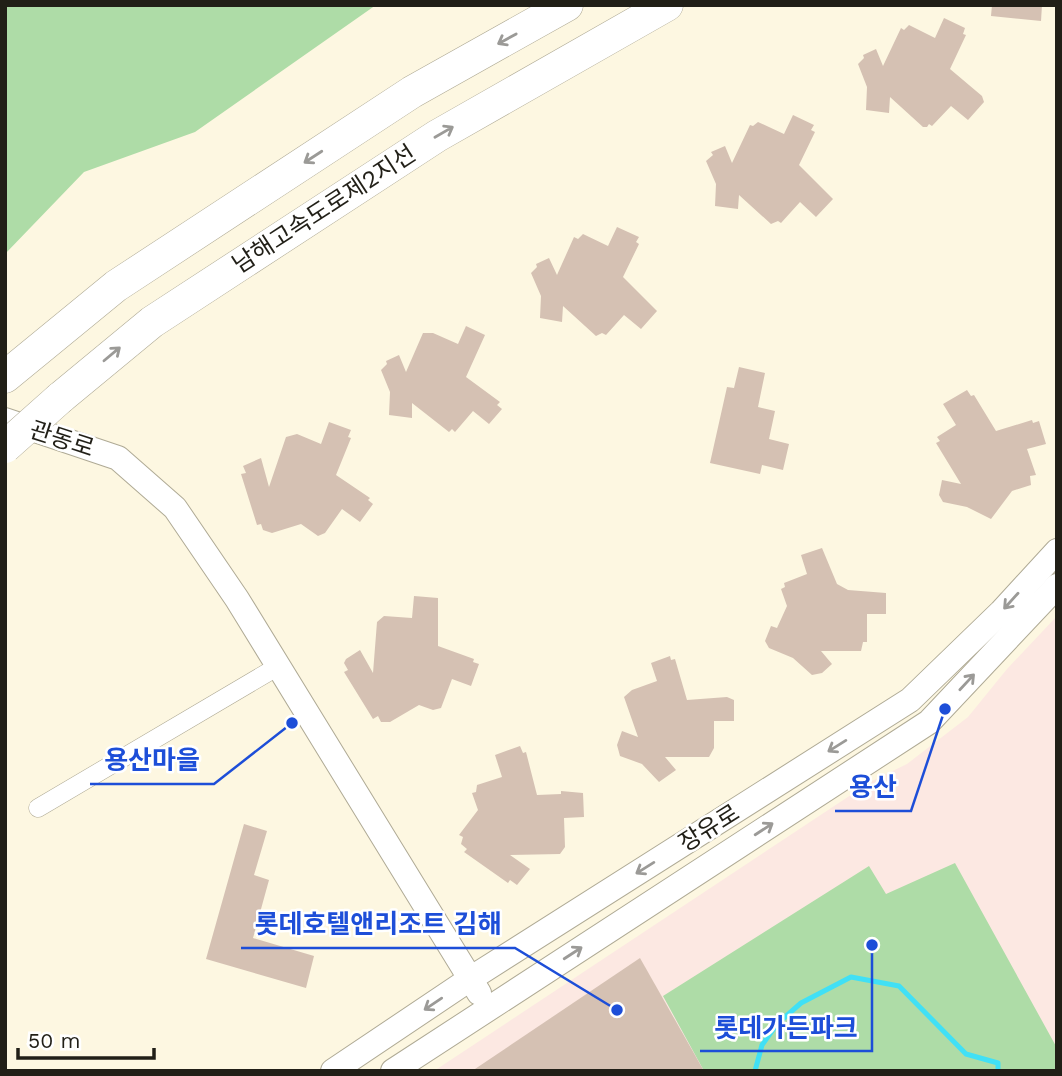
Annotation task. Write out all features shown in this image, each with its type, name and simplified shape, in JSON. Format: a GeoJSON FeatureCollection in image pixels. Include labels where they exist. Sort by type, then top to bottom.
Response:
{"type":"FeatureCollection","features":[{"type":"Feature","properties":{"kind":"highway","name":"남해고속도로제2지선"},"geometry":{"type":"LineString","coordinates":[[6,376],[127,279],[412,92],[567,5]]}},
{"type":"Feature","properties":{"kind":"highway","name":"남해고속도로제2지선"},"geometry":{"type":"LineString","coordinates":[[5,447],[152,322],[437,136],[667,5]]}},
{"type":"Feature","properties":{"kind":"main road","name":"관동로"},"geometry":{"type":"LineString","coordinates":[[5,420],[118,458],[175,508],[237,599],[277,667]]}},
{"type":"Feature","properties":{"kind":"main road","name":"장유로"},"geometry":{"type":"LineString","coordinates":[[333,1071],[470,979],[910,700],[1001,612],[1057,551]]}},
{"type":"Feature","properties":{"kind":"main road","name":"장유로"},"geometry":{"type":"LineString","coordinates":[[393,1071],[929,722],[1057,586]]}},
{"type":"Feature","properties":{"kind":"main road"},"geometry":{"type":"LineString","coordinates":[[277,667],[489,1009]]}},
{"type":"Feature","properties":{"kind":"street"},"geometry":{"type":"LineString","coordinates":[[38,808],[277,667]]}},
{"type":"Feature","properties":{"kind":"shaded area"},"geometry":{"type":"Polygon","coordinates":[[[1057,616],[1057,1071],[434,1071],[872,781],[907,764],[968,717],[1007,669],[1057,616]]]}},
{"type":"Feature","properties":{"kind":"green space"},"geometry":{"type":"Polygon","coordinates":[[[5,5],[376,5],[195,132],[84,172],[5,254],[5,5]]]}},
{"type":"Feature","properties":{"kind":"green space"},"geometry":{"type":"Polygon","coordinates":[[[955,863],[1057,1048],[1057,1071],[704,1071],[663,996],[869,866],[886,894],[955,863]]]}},
{"type":"Feature","properties":{"kind":"building"},"geometry":{"type":"Polygon","coordinates":[[[992,5],[1042,5],[1041,21],[991,16],[992,5]]]}},
{"type":"Feature","properties":{"kind":"building"},"geometry":{"type":"Polygon","coordinates":[[[944,18],[965,28],[963,34],[966,35],[950,69],[982,96],[984,102],[968,120],[951,106],[932,126],[929,124],[927,127],[923,127],[890,97],[889,113],[866,110],[867,87],[858,64],[864,58],[863,55],[876,49],[883,66],[901,28],[904,30],[909,25],[935,38],[944,18]]]}},
{"type":"Feature","properties":{"kind":"building"},"geometry":{"type":"Polygon","coordinates":[[[793,115],[814,125],[811,130],[815,132],[799,165],[833,199],[816,217],[800,202],[781,223],[778,221],[771,224],[739,195],[738,209],[715,206],[716,184],[706,161],[713,155],[711,152],[725,146],[732,163],[750,125],[758,122],[784,134],[793,115]]]}},
{"type":"Feature","properties":{"kind":"building"},"geometry":{"type":"Polygon","coordinates":[[[617,227],[639,237],[636,242],[639,244],[623,277],[657,311],[641,329],[624,315],[606,335],[602,333],[596,336],[563,306],[562,322],[540,318],[541,296],[531,273],[537,267],[536,264],[549,258],[557,275],[574,237],[578,239],[583,234],[608,246],[617,227]]]}},
{"type":"Feature","properties":{"kind":"building"},"geometry":{"type":"Polygon","coordinates":[[[466,326],[485,335],[466,377],[500,402],[497,405],[502,409],[489,424],[473,411],[455,432],[452,429],[449,432],[412,403],[412,418],[389,415],[390,392],[381,370],[387,364],[386,361],[399,355],[406,372],[423,333],[433,333],[458,344],[466,326]]]}},
{"type":"Feature","properties":{"kind":"building"},"geometry":{"type":"Polygon","coordinates":[[[739,367],[765,373],[758,407],[775,411],[769,439],[789,444],[783,470],[762,465],[760,474],[710,463],[727,387],[734,388],[739,367]]]}},
{"type":"Feature","properties":{"kind":"building"},"geometry":{"type":"Polygon","coordinates":[[[967,390],[971,396],[974,395],[996,431],[1032,420],[1033,423],[1039,421],[1046,444],[1027,449],[1036,475],[1030,476],[1031,485],[1012,491],[991,519],[967,507],[943,502],[939,495],[942,480],[961,484],[936,443],[940,441],[937,437],[956,425],[943,404],[967,390]]]}},
{"type":"Feature","properties":{"kind":"building"},"geometry":{"type":"Polygon","coordinates":[[[329,422],[351,430],[348,437],[351,438],[336,475],[370,498],[368,500],[373,504],[360,522],[342,509],[325,533],[318,536],[301,524],[272,533],[263,530],[261,524],[257,525],[241,474],[246,473],[243,466],[261,458],[269,487],[286,437],[297,434],[321,444],[329,422]]]}},
{"type":"Feature","properties":{"kind":"building"},"geometry":{"type":"Polygon","coordinates":[[[822,548],[837,584],[848,590],[886,593],[886,614],[867,614],[867,642],[863,642],[861,651],[821,651],[832,664],[822,673],[812,675],[793,658],[769,648],[765,641],[771,626],[777,628],[787,606],[781,589],[785,587],[784,583],[807,574],[801,555],[822,548]]]}},
{"type":"Feature","properties":{"kind":"building"},"geometry":{"type":"Polygon","coordinates":[[[414,596],[438,598],[438,646],[474,659],[473,662],[479,664],[471,686],[452,679],[441,708],[433,710],[419,705],[390,722],[381,722],[378,716],[373,719],[344,672],[348,670],[344,663],[360,650],[373,673],[377,622],[384,616],[412,618],[414,596]]]}},
{"type":"Feature","properties":{"kind":"building"},"geometry":{"type":"Polygon","coordinates":[[[670,656],[671,660],[675,659],[687,700],[727,697],[734,700],[734,721],[714,721],[714,748],[709,757],[665,757],[676,770],[659,782],[642,764],[620,756],[617,745],[622,731],[638,737],[624,697],[632,690],[657,681],[651,663],[670,656]]]}},
{"type":"Feature","properties":{"kind":"building"},"geometry":{"type":"Polygon","coordinates":[[[520,746],[523,753],[526,752],[537,795],[561,794],[561,791],[583,793],[584,817],[564,818],[565,847],[560,854],[510,855],[530,869],[517,885],[510,880],[508,883],[464,852],[467,849],[461,844],[463,837],[459,835],[478,810],[472,793],[476,792],[477,785],[502,777],[495,755],[520,746]]]}},
{"type":"Feature","properties":{"kind":"building"},"geometry":{"type":"Polygon","coordinates":[[[244,824],[267,831],[254,875],[269,880],[253,938],[314,956],[306,988],[206,959],[244,824]]]}},
{"type":"Feature","properties":{"kind":"building"},"geometry":{"type":"Polygon","coordinates":[[[640,958],[704,1071],[472,1071],[640,958]]]}},
{"type":"Feature","properties":{"kind":"waterway"},"geometry":{"type":"LineString","coordinates":[[755,1071],[762,1045],[777,1024],[801,1003],[851,977],[899,986],[966,1054],[998,1063],[998,1071]]}},
{"type":"Feature","properties":{"kind":"place","name":"용산"},"geometry":{"type":"Point","coordinates":[945,709]}},
{"type":"Feature","properties":{"kind":"place","name":"용산마을"},"geometry":{"type":"Point","coordinates":[292,723]}},
{"type":"Feature","properties":{"kind":"place","name":"롯데가든파크"},"geometry":{"type":"Point","coordinates":[872,945]}},
{"type":"Feature","properties":{"kind":"place","name":"롯데호텔앤리조트 김해"},"geometry":{"type":"Point","coordinates":[617,1010]}}]}
